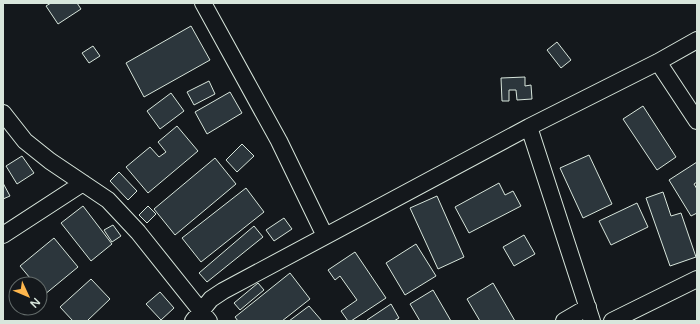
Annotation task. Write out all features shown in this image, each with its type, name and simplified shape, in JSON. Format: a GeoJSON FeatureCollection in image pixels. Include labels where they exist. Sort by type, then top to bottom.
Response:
{"type":"FeatureCollection","features":[{"type":"Feature","properties":{"kind":"street"},"geometry":{"type":"LineString","coordinates":[[203,3],[279,141],[325,236]]}},
{"type":"Feature","properties":{"kind":"street"},"geometry":{"type":"LineString","coordinates":[[3,113],[25,140],[50,161],[108,200],[138,232],[201,318],[211,299],[223,291],[529,127],[658,62],[697,40]]}},
{"type":"Feature","properties":{"kind":"street"},"geometry":{"type":"LineString","coordinates":[[658,62],[697,121]]}},
{"type":"Feature","properties":{"kind":"street"},"geometry":{"type":"LineString","coordinates":[[529,127],[590,314],[564,321]]}},
{"type":"Feature","properties":{"kind":"street"},"geometry":{"type":"LineString","coordinates":[[3,236],[83,183]]}},
{"type":"Feature","properties":{"kind":"street"},"geometry":{"type":"LineString","coordinates":[[612,321],[697,279]]}},
{"type":"Feature","properties":{"kind":"building"},"geometry":{"type":"Polygon","coordinates":[[[51,3],[77,3],[81,9],[58,24],[46,6],[51,3]]]}},
{"type":"Feature","properties":{"kind":"building"},"geometry":{"type":"Polygon","coordinates":[[[191,26],[210,60],[144,97],[126,63],[191,26]]]}},
{"type":"Feature","properties":{"kind":"building"},"geometry":{"type":"Polygon","coordinates":[[[557,42],[571,60],[561,68],[547,50],[557,42]]]}},
{"type":"Feature","properties":{"kind":"building"},"geometry":{"type":"Polygon","coordinates":[[[93,46],[100,56],[89,63],[82,53],[93,46]]]}},
{"type":"Feature","properties":{"kind":"building"},"geometry":{"type":"Polygon","coordinates":[[[525,77],[525,86],[531,85],[532,99],[517,100],[516,90],[509,90],[509,101],[502,101],[501,78],[525,77]]]}},
{"type":"Feature","properties":{"kind":"building"},"geometry":{"type":"Polygon","coordinates":[[[209,81],[215,94],[194,105],[187,92],[209,81]]]}},
{"type":"Feature","properties":{"kind":"building"},"geometry":{"type":"Polygon","coordinates":[[[230,92],[242,113],[207,134],[195,112],[230,92]]]}},
{"type":"Feature","properties":{"kind":"building"},"geometry":{"type":"Polygon","coordinates":[[[171,93],[184,111],[160,129],[147,111],[171,93]]]}},
{"type":"Feature","properties":{"kind":"building"},"geometry":{"type":"Polygon","coordinates":[[[643,106],[676,157],[657,170],[623,119],[643,106]]]}},
{"type":"Feature","properties":{"kind":"building"},"geometry":{"type":"Polygon","coordinates":[[[177,126],[198,151],[148,193],[126,167],[150,147],[159,157],[166,152],[158,142],[177,126]]]}},
{"type":"Feature","properties":{"kind":"building"},"geometry":{"type":"Polygon","coordinates":[[[242,144],[254,156],[237,172],[226,160],[242,144]]]}},
{"type":"Feature","properties":{"kind":"building"},"geometry":{"type":"Polygon","coordinates":[[[589,155],[612,204],[583,218],[560,168],[589,155]]]}},
{"type":"Feature","properties":{"kind":"building"},"geometry":{"type":"Polygon","coordinates":[[[22,156],[34,173],[17,184],[6,166],[22,156]]]}},
{"type":"Feature","properties":{"kind":"building"},"geometry":{"type":"Polygon","coordinates":[[[215,158],[236,184],[175,235],[154,209],[215,158]]]}},
{"type":"Feature","properties":{"kind":"building"},"geometry":{"type":"Polygon","coordinates":[[[697,162],[697,182],[694,184],[697,189],[697,213],[691,216],[669,180],[697,162]]]}},
{"type":"Feature","properties":{"kind":"building"},"geometry":{"type":"Polygon","coordinates":[[[119,172],[137,191],[128,200],[110,181],[119,172]]]}},
{"type":"Feature","properties":{"kind":"building"},"geometry":{"type":"Polygon","coordinates":[[[3,183],[10,196],[3,199],[3,183]]]}},
{"type":"Feature","properties":{"kind":"building"},"geometry":{"type":"Polygon","coordinates":[[[499,183],[505,195],[513,191],[521,206],[469,233],[455,207],[499,183]]]}},
{"type":"Feature","properties":{"kind":"building"},"geometry":{"type":"Polygon","coordinates":[[[246,188],[264,212],[201,262],[182,238],[246,188]]]}},
{"type":"Feature","properties":{"kind":"building"},"geometry":{"type":"Polygon","coordinates":[[[663,192],[671,216],[681,213],[696,257],[670,266],[646,198],[663,192]]]}},
{"type":"Feature","properties":{"kind":"building"},"geometry":{"type":"Polygon","coordinates":[[[437,196],[464,257],[438,269],[410,208],[437,196]]]}},
{"type":"Feature","properties":{"kind":"building"},"geometry":{"type":"Polygon","coordinates":[[[637,203],[648,227],[611,245],[599,221],[637,203]]]}},
{"type":"Feature","properties":{"kind":"building"},"geometry":{"type":"Polygon","coordinates":[[[83,206],[112,244],[91,261],[61,223],[83,206]]]}},
{"type":"Feature","properties":{"kind":"building"},"geometry":{"type":"Polygon","coordinates":[[[148,206],[156,214],[147,223],[139,215],[148,206]]]}},
{"type":"Feature","properties":{"kind":"building"},"geometry":{"type":"Polygon","coordinates":[[[284,218],[292,229],[274,241],[266,230],[284,218]]]}},
{"type":"Feature","properties":{"kind":"building"},"geometry":{"type":"Polygon","coordinates":[[[113,225],[121,236],[112,242],[104,230],[113,225]]]}},
{"type":"Feature","properties":{"kind":"building"},"geometry":{"type":"Polygon","coordinates":[[[254,226],[263,237],[207,282],[199,273],[254,226]]]}},
{"type":"Feature","properties":{"kind":"building"},"geometry":{"type":"Polygon","coordinates":[[[524,235],[535,254],[514,266],[503,247],[524,235]]]}},
{"type":"Feature","properties":{"kind":"building"},"geometry":{"type":"Polygon","coordinates":[[[54,238],[78,267],[48,292],[48,276],[28,276],[20,266],[54,238]]]}},
{"type":"Feature","properties":{"kind":"building"},"geometry":{"type":"Polygon","coordinates":[[[416,244],[436,276],[405,295],[386,263],[416,244]]]}},
{"type":"Feature","properties":{"kind":"building"},"geometry":{"type":"Polygon","coordinates":[[[355,252],[386,298],[351,321],[348,321],[341,311],[357,300],[340,276],[335,280],[328,270],[355,252]]]}},
{"type":"Feature","properties":{"kind":"building"},"geometry":{"type":"Polygon","coordinates":[[[290,273],[310,299],[282,321],[238,321],[235,317],[290,273]]]}},
{"type":"Feature","properties":{"kind":"building"},"geometry":{"type":"Polygon","coordinates":[[[91,279],[110,299],[87,321],[73,321],[60,307],[91,279]]]}},
{"type":"Feature","properties":{"kind":"building"},"geometry":{"type":"Polygon","coordinates":[[[258,283],[264,290],[240,310],[234,303],[258,283]]]}},
{"type":"Feature","properties":{"kind":"building"},"geometry":{"type":"Polygon","coordinates":[[[493,283],[515,321],[480,321],[467,299],[493,283]]]}},
{"type":"Feature","properties":{"kind":"building"},"geometry":{"type":"Polygon","coordinates":[[[433,290],[451,321],[420,321],[410,304],[433,290]]]}},
{"type":"Feature","properties":{"kind":"building"},"geometry":{"type":"Polygon","coordinates":[[[160,292],[174,308],[161,320],[146,304],[160,292]]]}},
{"type":"Feature","properties":{"kind":"building"},"geometry":{"type":"Polygon","coordinates":[[[391,304],[399,318],[394,321],[367,320],[391,304]]]}},
{"type":"Feature","properties":{"kind":"building"},"geometry":{"type":"Polygon","coordinates":[[[309,306],[322,321],[289,321],[309,306]]]}}]}
